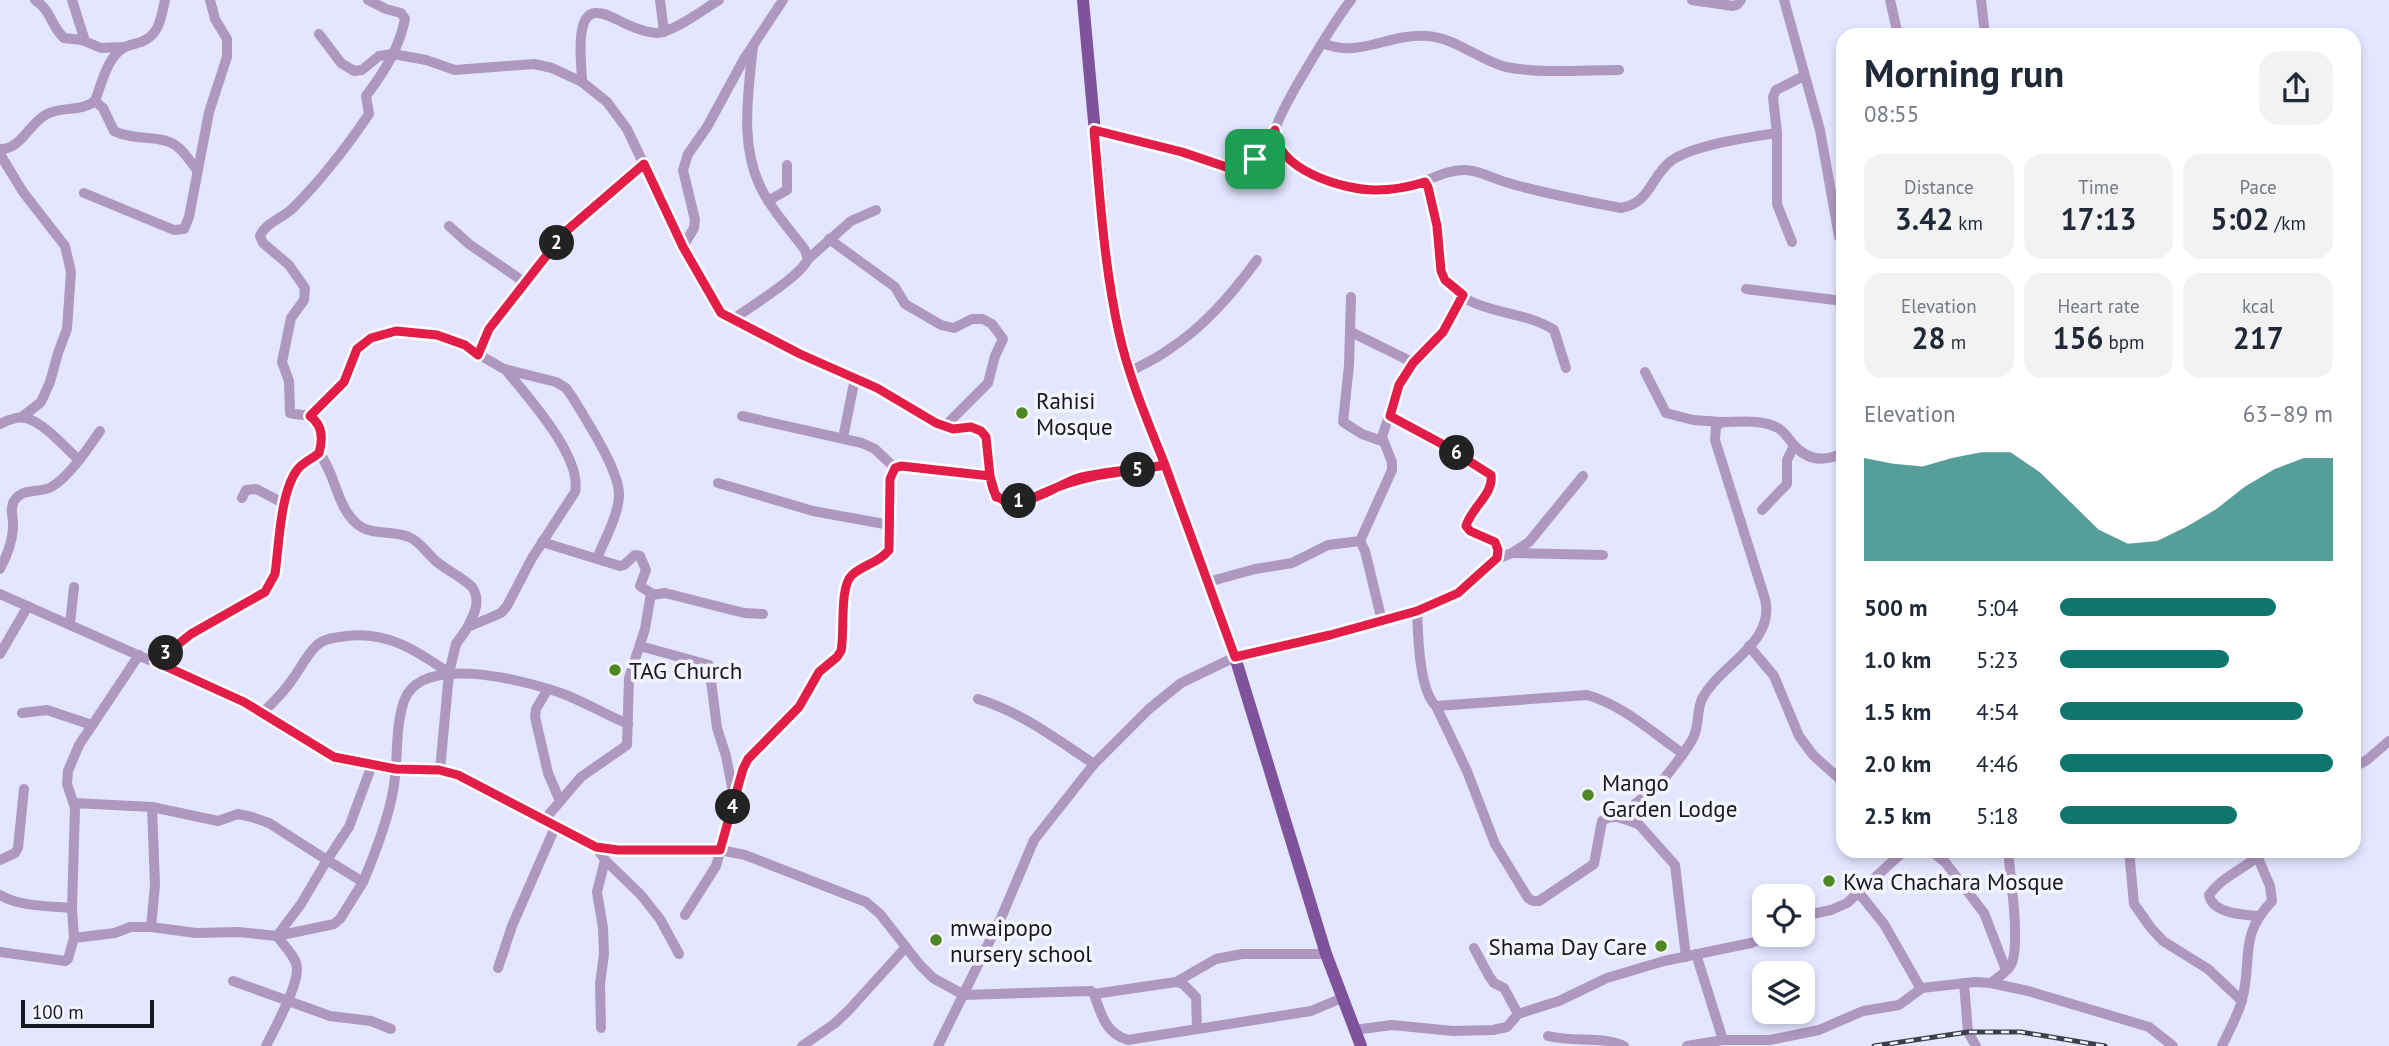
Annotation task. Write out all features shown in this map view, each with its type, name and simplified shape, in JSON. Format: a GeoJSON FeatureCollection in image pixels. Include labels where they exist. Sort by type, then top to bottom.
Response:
{"type":"FeatureCollection","features":[{"type":"Feature","properties":{"kind":"main road"},"geometry":{"type":"LineString","coordinates":[[1083,0],[1107,266],[1129,372],[1235,657],[1326,954],[1361,1046]]}},
{"type":"Feature","properties":{"kind":"street"},"geometry":{"type":"LineString","coordinates":[[35,0],[50,13],[57,30],[64,38],[85,41],[101,48],[124,47],[150,37],[158,29],[164,0]]}},
{"type":"Feature","properties":{"kind":"street"},"geometry":{"type":"LineString","coordinates":[[72,0],[85,41]]}},
{"type":"Feature","properties":{"kind":"street"},"geometry":{"type":"LineString","coordinates":[[84,193],[181,231],[184,229],[189,217],[212,101],[227,57],[227,39],[215,19],[210,0]]}},
{"type":"Feature","properties":{"kind":"street"},"geometry":{"type":"LineString","coordinates":[[156,662],[191,634],[265,592],[275,574],[285,504],[294,475],[299,467],[319,453],[320,428],[310,416],[290,413],[289,381],[282,362],[287,330],[292,315],[304,300],[305,288],[289,265],[262,243],[260,236],[267,226],[281,219],[325,175],[369,114],[366,96],[382,75],[393,54],[404,17],[398,11],[386,9],[368,0]]}},
{"type":"Feature","properties":{"kind":"street"},"geometry":{"type":"LineString","coordinates":[[660,0],[664,32]]}},
{"type":"Feature","properties":{"kind":"street"},"geometry":{"type":"LineString","coordinates":[[582,82],[580,34],[591,14],[608,16],[649,32],[664,32],[719,0]]}},
{"type":"Feature","properties":{"kind":"street"},"geometry":{"type":"LineString","coordinates":[[683,247],[694,228],[695,220],[684,178],[685,160],[783,0]]}},
{"type":"Feature","properties":{"kind":"street"},"geometry":{"type":"LineString","coordinates":[[1094,130],[1182,152],[1232,169],[1247,167],[1275,130],[1279,116],[1352,0]]}},
{"type":"Feature","properties":{"kind":"street"},"geometry":{"type":"LineString","coordinates":[[1692,0],[1733,6],[1741,0]]}},
{"type":"Feature","properties":{"kind":"street"},"geometry":{"type":"LineString","coordinates":[[1784,0],[1820,130],[1836,200]]}},
{"type":"Feature","properties":{"kind":"street"},"geometry":{"type":"LineString","coordinates":[[1891,0],[1897,28]]}},
{"type":"Feature","properties":{"kind":"street"},"geometry":{"type":"LineString","coordinates":[[1981,0],[1984,28]]}},
{"type":"Feature","properties":{"kind":"street"},"geometry":{"type":"LineString","coordinates":[[320,34],[341,63],[354,71],[362,70],[379,56],[393,54],[426,60],[455,70],[534,64],[552,68],[582,82],[607,102],[617,114],[683,247],[721,313],[877,388],[944,427],[961,430],[971,427],[981,431],[986,437],[990,476],[996,497],[1006,501],[1022,501],[1077,478],[1165,465]]}},
{"type":"Feature","properties":{"kind":"street"},"geometry":{"type":"LineString","coordinates":[[1323,43],[1334,48],[1357,49],[1391,38],[1425,36],[1444,38],[1506,66],[1619,70]]}},
{"type":"Feature","properties":{"kind":"street"},"geometry":{"type":"LineString","coordinates":[[753,46],[748,101],[748,141],[757,178],[768,201],[805,250],[808,258]]}},
{"type":"Feature","properties":{"kind":"street"},"geometry":{"type":"LineString","coordinates":[[0,149],[11,148],[46,114],[81,107],[95,100],[113,59],[124,47]]}},
{"type":"Feature","properties":{"kind":"street"},"geometry":{"type":"LineString","coordinates":[[1793,242],[1777,204],[1774,93],[1782,86],[1804,76]]}},
{"type":"Feature","properties":{"kind":"street"},"geometry":{"type":"LineString","coordinates":[[95,100],[103,108],[114,131],[136,138],[171,142],[184,152],[197,170]]}},
{"type":"Feature","properties":{"kind":"street"},"geometry":{"type":"LineString","coordinates":[[1275,130],[1277,144],[1289,160],[1306,172],[1373,190],[1398,190],[1451,171],[1472,171],[1511,184],[1621,208],[1640,201],[1673,160],[1705,147],[1777,133]]}},
{"type":"Feature","properties":{"kind":"street"},"geometry":{"type":"LineString","coordinates":[[0,154],[3,169],[65,246],[71,272],[67,329],[41,402],[22,417],[0,425]]}},
{"type":"Feature","properties":{"kind":"street"},"geometry":{"type":"LineString","coordinates":[[478,355],[489,329],[570,226],[644,164]]}},
{"type":"Feature","properties":{"kind":"street"},"geometry":{"type":"LineString","coordinates":[[768,201],[787,190],[787,165]]}},
{"type":"Feature","properties":{"kind":"street"},"geometry":{"type":"LineString","coordinates":[[1425,182],[1435,218],[1441,271],[1445,280],[1486,309],[1554,330],[1566,368]]}},
{"type":"Feature","properties":{"kind":"street"},"geometry":{"type":"LineString","coordinates":[[732,320],[803,267],[808,258],[851,221],[876,210]]}},
{"type":"Feature","properties":{"kind":"street"},"geometry":{"type":"LineString","coordinates":[[449,226],[469,244],[527,284]]}},
{"type":"Feature","properties":{"kind":"street"},"geometry":{"type":"LineString","coordinates":[[829,239],[895,287],[905,303],[933,321],[954,328],[972,318],[983,319],[1002,335],[1003,343],[995,356],[988,383],[944,427]]}},
{"type":"Feature","properties":{"kind":"street"},"geometry":{"type":"LineString","coordinates":[[1129,372],[1168,351],[1207,318],[1234,292],[1257,260]]}},
{"type":"Feature","properties":{"kind":"street"},"geometry":{"type":"LineString","coordinates":[[1746,289],[1836,300]]}},
{"type":"Feature","properties":{"kind":"street"},"geometry":{"type":"LineString","coordinates":[[1360,541],[1392,470],[1382,433],[1399,385],[1413,363],[1443,332],[1463,295]]}},
{"type":"Feature","properties":{"kind":"street"},"geometry":{"type":"LineString","coordinates":[[1351,298],[1351,332],[1343,422],[1362,434],[1382,441]]}},
{"type":"Feature","properties":{"kind":"street"},"geometry":{"type":"LineString","coordinates":[[310,416],[344,382],[357,349],[371,338],[396,331],[437,335],[465,345],[504,369],[556,382],[566,388],[609,461],[618,484],[618,506],[597,558]]}},
{"type":"Feature","properties":{"kind":"street"},"geometry":{"type":"LineString","coordinates":[[1351,332],[1413,363]]}},
{"type":"Feature","properties":{"kind":"street"},"geometry":{"type":"LineString","coordinates":[[468,627],[501,613],[575,492],[575,476],[560,442],[544,417],[504,369]]}},
{"type":"Feature","properties":{"kind":"street"},"geometry":{"type":"LineString","coordinates":[[1645,372],[1665,414],[1693,420],[1768,424],[1782,431],[1802,454],[1824,460],[1836,456]]}},
{"type":"Feature","properties":{"kind":"street"},"geometry":{"type":"LineString","coordinates":[[843,438],[855,378]]}},
{"type":"Feature","properties":{"kind":"street"},"geometry":{"type":"LineString","coordinates":[[742,416],[843,438],[875,449],[895,468]]}},
{"type":"Feature","properties":{"kind":"street"},"geometry":{"type":"LineString","coordinates":[[1390,416],[1491,475],[1491,487],[1466,526],[1470,531],[1495,542],[1497,558]]}},
{"type":"Feature","properties":{"kind":"street"},"geometry":{"type":"LineString","coordinates":[[22,417],[45,430],[79,460]]}},
{"type":"Feature","properties":{"kind":"street"},"geometry":{"type":"LineString","coordinates":[[1723,422],[1716,426],[1715,440],[1762,587],[1768,613],[1766,624],[1761,634],[1703,698],[1693,739],[1663,780],[1635,804],[1632,815],[1675,865],[1691,955],[1723,1040]]}},
{"type":"Feature","properties":{"kind":"street"},"geometry":{"type":"LineString","coordinates":[[0,569],[11,544],[14,522],[12,507],[15,499],[26,491],[42,490],[54,485],[79,460],[100,430]]}},
{"type":"Feature","properties":{"kind":"street"},"geometry":{"type":"LineString","coordinates":[[1762,510],[1785,489],[1788,478],[1787,460],[1794,446]]}},
{"type":"Feature","properties":{"kind":"street"},"geometry":{"type":"LineString","coordinates":[[319,453],[326,462],[341,501],[354,522],[378,532],[410,537],[435,561],[472,587],[477,599],[468,627],[456,644],[449,673],[439,770]]}},
{"type":"Feature","properties":{"kind":"street"},"geometry":{"type":"LineString","coordinates":[[895,468],[909,466],[990,476]]}},
{"type":"Feature","properties":{"kind":"street"},"geometry":{"type":"LineString","coordinates":[[685,915],[716,866],[748,759],[799,707],[819,672],[837,657],[841,651],[846,585],[854,572],[880,560],[889,550],[890,479],[895,468]]}},
{"type":"Feature","properties":{"kind":"street"},"geometry":{"type":"LineString","coordinates":[[1512,554],[1529,542],[1583,476]]}},
{"type":"Feature","properties":{"kind":"street"},"geometry":{"type":"LineString","coordinates":[[718,483],[813,510],[890,525]]}},
{"type":"Feature","properties":{"kind":"street"},"geometry":{"type":"LineString","coordinates":[[242,498],[246,490],[253,489],[285,504]]}},
{"type":"Feature","properties":{"kind":"street"},"geometry":{"type":"LineString","coordinates":[[1208,582],[1255,569],[1292,563],[1328,545],[1360,541]]}},
{"type":"Feature","properties":{"kind":"street"},"geometry":{"type":"LineString","coordinates":[[1360,541],[1365,551],[1382,621]]}},
{"type":"Feature","properties":{"kind":"street"},"geometry":{"type":"LineString","coordinates":[[542,542],[620,566],[635,555],[640,556],[646,570],[640,586],[651,595],[640,646],[629,678],[628,741],[624,749],[582,777],[545,819]]}},
{"type":"Feature","properties":{"kind":"street"},"geometry":{"type":"LineString","coordinates":[[938,1046],[1034,841],[1094,764],[1164,696],[1199,673],[1235,657],[1417,611],[1458,593],[1497,558],[1512,554],[1603,555]]}},
{"type":"Feature","properties":{"kind":"street"},"geometry":{"type":"LineString","coordinates":[[70,624],[74,587]]}},
{"type":"Feature","properties":{"kind":"street"},"geometry":{"type":"LineString","coordinates":[[651,595],[665,593],[744,613],[762,614]]}},
{"type":"Feature","properties":{"kind":"street"},"geometry":{"type":"LineString","coordinates":[[0,594],[244,702],[334,757],[396,769],[439,770],[458,775],[596,847],[618,850],[720,850],[745,855],[866,902],[880,914],[933,978],[964,995],[1081,990],[1094,994],[1177,982],[1216,959],[1242,954],[1326,954]]}},
{"type":"Feature","properties":{"kind":"street"},"geometry":{"type":"LineString","coordinates":[[0,654],[28,606]]}},
{"type":"Feature","properties":{"kind":"street"},"geometry":{"type":"LineString","coordinates":[[1417,611],[1422,664],[1432,702],[1467,771],[1495,844],[1528,898],[1539,901],[1594,864],[1602,821],[1608,816],[1638,824]]}},
{"type":"Feature","properties":{"kind":"street"},"geometry":{"type":"LineString","coordinates":[[262,713],[280,696],[312,650],[330,638],[367,634],[379,636],[419,654],[449,673]]}},
{"type":"Feature","properties":{"kind":"street"},"geometry":{"type":"LineString","coordinates":[[640,646],[709,666],[717,728],[726,756],[734,802]]}},
{"type":"Feature","properties":{"kind":"street"},"geometry":{"type":"LineString","coordinates":[[1749,646],[1774,676],[1799,736],[1813,755],[1836,776]]}},
{"type":"Feature","properties":{"kind":"street"},"geometry":{"type":"LineString","coordinates":[[0,952],[65,961],[69,958],[74,937],[74,803],[67,784],[68,771],[79,745],[139,655]]}},
{"type":"Feature","properties":{"kind":"street"},"geometry":{"type":"LineString","coordinates":[[74,937],[115,933],[130,927],[277,936],[334,924],[363,882],[373,858],[393,793],[396,733],[405,699],[422,679],[449,673],[503,678],[548,689],[628,724]]}},
{"type":"Feature","properties":{"kind":"street"},"geometry":{"type":"LineString","coordinates":[[548,689],[536,709],[535,717],[548,773],[560,801]]}},
{"type":"Feature","properties":{"kind":"street"},"geometry":{"type":"LineString","coordinates":[[1436,706],[1587,695],[1615,707],[1682,752]]}},
{"type":"Feature","properties":{"kind":"street"},"geometry":{"type":"LineString","coordinates":[[978,699],[1021,716],[1094,764]]}},
{"type":"Feature","properties":{"kind":"street"},"geometry":{"type":"LineString","coordinates":[[22,713],[50,711],[92,725]]}},
{"type":"Feature","properties":{"kind":"street"},"geometry":{"type":"LineString","coordinates":[[2361,763],[2389,741]]}},
{"type":"Feature","properties":{"kind":"street"},"geometry":{"type":"LineString","coordinates":[[277,936],[301,904],[349,827],[372,765]]}},
{"type":"Feature","properties":{"kind":"street"},"geometry":{"type":"LineString","coordinates":[[0,860],[15,853],[18,848],[24,789]]}},
{"type":"Feature","properties":{"kind":"street"},"geometry":{"type":"LineString","coordinates":[[74,803],[152,807],[218,821],[238,814],[252,817],[269,823],[363,882]]}},
{"type":"Feature","properties":{"kind":"street"},"geometry":{"type":"LineString","coordinates":[[150,927],[155,885],[152,807]]}},
{"type":"Feature","properties":{"kind":"street"},"geometry":{"type":"LineString","coordinates":[[498,968],[512,926],[556,825]]}},
{"type":"Feature","properties":{"kind":"street"},"geometry":{"type":"LineString","coordinates":[[596,847],[660,919],[679,954]]}},
{"type":"Feature","properties":{"kind":"street"},"geometry":{"type":"LineString","coordinates":[[1815,913],[1847,903],[1896,858]]}},
{"type":"Feature","properties":{"kind":"street"},"geometry":{"type":"LineString","coordinates":[[1940,858],[1984,914],[2006,970]]}},
{"type":"Feature","properties":{"kind":"street"},"geometry":{"type":"LineString","coordinates":[[1991,983],[2012,962],[2014,936],[2009,858]]}},
{"type":"Feature","properties":{"kind":"street"},"geometry":{"type":"LineString","coordinates":[[2130,858],[2134,904],[2151,928],[2163,941],[2208,969],[2242,1001]]}},
{"type":"Feature","properties":{"kind":"street"},"geometry":{"type":"LineString","coordinates":[[2255,858],[2234,871],[2209,895],[2216,908],[2258,916]]}},
{"type":"Feature","properties":{"kind":"street"},"geometry":{"type":"LineString","coordinates":[[2222,1046],[2242,1001],[2247,948],[2258,916],[2272,901],[2273,895],[2262,858]]}},
{"type":"Feature","properties":{"kind":"street"},"geometry":{"type":"LineString","coordinates":[[601,1028],[600,984],[604,954],[597,892],[605,860]]}},
{"type":"Feature","properties":{"kind":"street"},"geometry":{"type":"LineString","coordinates":[[1859,892],[1884,924],[1921,989]]}},
{"type":"Feature","properties":{"kind":"street"},"geometry":{"type":"LineString","coordinates":[[0,895],[7,899],[72,908]]}},
{"type":"Feature","properties":{"kind":"street"},"geometry":{"type":"LineString","coordinates":[[266,1046],[288,999],[297,969],[293,958],[277,936]]}},
{"type":"Feature","properties":{"kind":"street"},"geometry":{"type":"LineString","coordinates":[[1354,1030],[1392,1025],[1453,1031],[1507,1027],[1518,1014],[1559,1000],[1607,978],[1691,955],[1752,943]]}},
{"type":"Feature","properties":{"kind":"street"},"geometry":{"type":"LineString","coordinates":[[802,1046],[848,1011],[906,947]]}},
{"type":"Feature","properties":{"kind":"street"},"geometry":{"type":"LineString","coordinates":[[1474,948],[1489,976],[1504,988],[1518,1014]]}},
{"type":"Feature","properties":{"kind":"street"},"geometry":{"type":"LineString","coordinates":[[233,981],[330,1016],[371,1021],[391,1029]]}},
{"type":"Feature","properties":{"kind":"street"},"geometry":{"type":"LineString","coordinates":[[1177,982],[1183,984],[1196,997],[1197,1028]]}},
{"type":"Feature","properties":{"kind":"street"},"geometry":{"type":"LineString","coordinates":[[1964,983],[1968,1032],[1976,1046]]}},
{"type":"Feature","properties":{"kind":"street"},"geometry":{"type":"LineString","coordinates":[[1687,1046],[1723,1040],[1770,1040],[1826,1029],[1863,1011],[1899,1005],[1921,989],[1934,985],[1964,983],[1991,983],[2028,991],[2139,1024],[2149,1027],[2174,1046]]}},
{"type":"Feature","properties":{"kind":"street"},"geometry":{"type":"LineString","coordinates":[[1094,994],[1102,1019],[1110,1030],[1128,1040],[1311,1011],[1342,998]]}},
{"type":"Feature","properties":{"kind":"street"},"geometry":{"type":"LineString","coordinates":[[1548,1036],[1570,1041],[1603,1039],[1624,1046]]}},
{"type":"Feature","properties":{"kind":"railway"},"geometry":{"type":"LineString","coordinates":[[1874,1046],[1968,1032],[2021,1032],[2105,1046]]}},
{"type":"Feature","properties":{"kind":"place","name":"Rahisi Mosque"},"geometry":{"type":"Point","coordinates":[1022,413]}},
{"type":"Feature","properties":{"kind":"place","name":"TAG Church"},"geometry":{"type":"Point","coordinates":[615,670]}},
{"type":"Feature","properties":{"kind":"place","name":"Mango Garden Lodge"},"geometry":{"type":"Point","coordinates":[1588,795]}},
{"type":"Feature","properties":{"kind":"place","name":"Kwa Chachara Mosque"},"geometry":{"type":"Point","coordinates":[1829,881]}},
{"type":"Feature","properties":{"kind":"place","name":"mwaipopo nursery school"},"geometry":{"type":"Point","coordinates":[936,940]}},
{"type":"Feature","properties":{"kind":"place","name":"Shama Day Care"},"geometry":{"type":"Point","coordinates":[1661,946]}},
{"type":"Feature","properties":{"kind":"route"},"geometry":{"type":"LineString","coordinates":[[1255,159],[1247,167],[1232,169],[1182,152],[1094,130],[1107,266],[1119,334],[1129,372],[1165,465],[1129,472],[1077,478],[1022,501],[1006,501],[996,497],[990,476],[986,437],[981,431],[971,427],[961,430],[944,427],[877,388],[800,354],[721,313],[683,247],[644,164],[570,226],[489,329],[478,355],[452,339],[420,332],[396,331],[363,342],[357,349],[344,382],[310,416],[320,428],[321,445],[319,453],[299,467],[294,475],[282,516],[272,583],[265,592],[191,634],[156,662],[244,702],[341,760],[396,769],[439,770],[458,775],[596,847],[618,850],[720,850],[748,759],[799,707],[819,672],[841,651],[845,594],[849,578],[854,572],[880,560],[889,550],[890,479],[895,468],[909,466],[990,476],[993,490],[996,497],[1006,501],[1022,501],[1032,498],[1077,478],[1165,465],[1235,657],[1394,619],[1458,593],[1497,558],[1495,542],[1470,531],[1466,526],[1493,480],[1488,471],[1390,416],[1399,385],[1413,363],[1443,332],[1463,295],[1445,280],[1441,271],[1437,226],[1428,187],[1425,182],[1398,190],[1373,190],[1322,178],[1306,172],[1289,160],[1277,144],[1275,130],[1255,159]]}}]}
